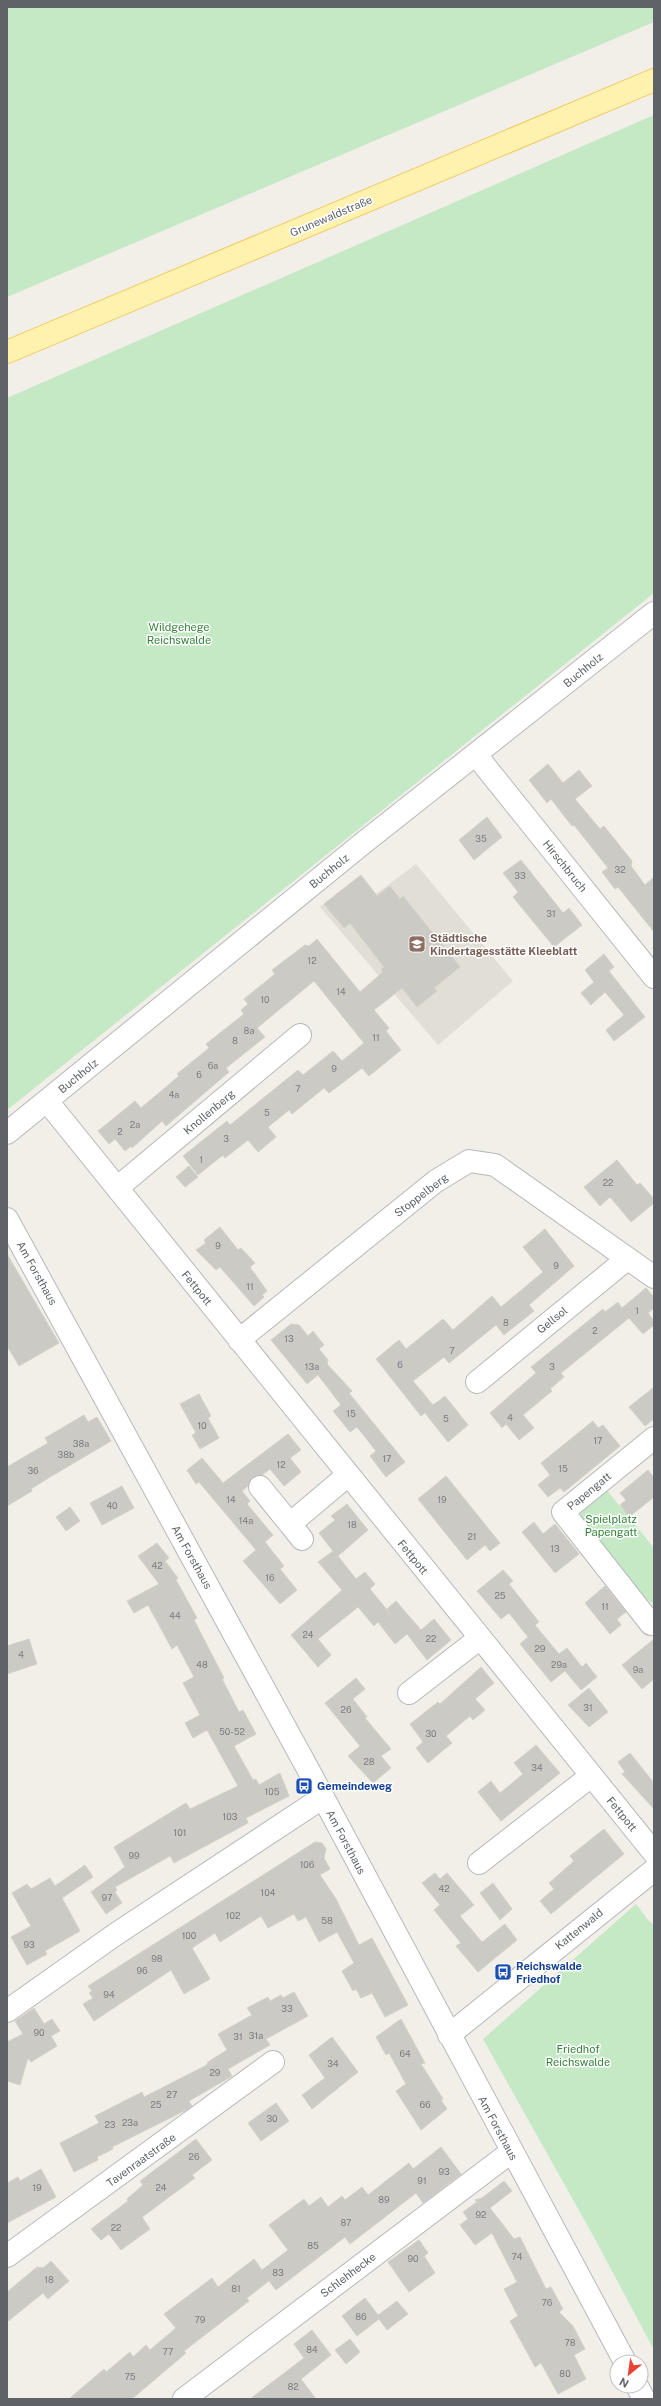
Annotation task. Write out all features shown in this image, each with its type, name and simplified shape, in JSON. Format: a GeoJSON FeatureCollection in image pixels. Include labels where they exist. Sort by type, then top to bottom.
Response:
{"type":"FeatureCollection","features":[{"type":"Feature","properties":{"kind":"main road","name":"Grunewaldstraße"},"geometry":{"type":"LineString","coordinates":[[7,352],[654,80]]}},
{"type":"Feature","properties":{"kind":"street","name":"Buchholz"},"geometry":{"type":"LineString","coordinates":[[7,1133],[362,844],[654,613]]}},
{"type":"Feature","properties":{"kind":"street","name":"Hirschbruch"},"geometry":{"type":"LineString","coordinates":[[476,755],[654,977]]}},
{"type":"Feature","properties":{"kind":"street","name":"Knollenberg"},"geometry":{"type":"LineString","coordinates":[[117,1188],[300,1035]]}},
{"type":"Feature","properties":{"kind":"street","name":"Fettpott"},"geometry":{"type":"LineString","coordinates":[[47,1101],[654,1853]]}},
{"type":"Feature","properties":{"kind":"street","name":"Stoppelberg"},"geometry":{"type":"LineString","coordinates":[[239,1340],[436,1181],[469,1161],[495,1165],[654,1278]]}},
{"type":"Feature","properties":{"kind":"street","name":"Am Forsthaus"},"geometry":{"type":"LineString","coordinates":[[7,1219],[322,1798],[620,2354]]}},
{"type":"Feature","properties":{"kind":"street","name":"Gellsol"},"geometry":{"type":"LineString","coordinates":[[477,1382],[626,1259]]}},
{"type":"Feature","properties":{"kind":"street","name":"Papengatt"},"geometry":{"type":"LineString","coordinates":[[654,1438],[562,1512],[651,1624],[654,1622]]}},
{"type":"Feature","properties":{"kind":"street"},"geometry":{"type":"LineString","coordinates":[[260,1487],[296,1531],[348,1475]]}},
{"type":"Feature","properties":{"kind":"street"},"geometry":{"type":"LineString","coordinates":[[410,1693],[480,1638]]}},
{"type":"Feature","properties":{"kind":"street"},"geometry":{"type":"LineString","coordinates":[[479,1863],[591,1776]]}},
{"type":"Feature","properties":{"kind":"street"},"geometry":{"type":"LineString","coordinates":[[7,2011],[116,1934],[322,1798]]}},
{"type":"Feature","properties":{"kind":"street","name":"Kattenwald"},"geometry":{"type":"LineString","coordinates":[[448,2035],[654,1870]]}},
{"type":"Feature","properties":{"kind":"street","name":"Tavenraatstraße"},"geometry":{"type":"LineString","coordinates":[[7,2256],[273,2062]]}},
{"type":"Feature","properties":{"kind":"street","name":"Schlehhecke"},"geometry":{"type":"LineString","coordinates":[[184,2399],[511,2152]]}},
{"type":"Feature","properties":{"kind":"shaded area","name":"Städtische Kindertagesstätte Kleeblatt"},"geometry":{"type":"Polygon","coordinates":[[[416,864],[513,981],[438,1045],[320,907],[361,875],[376,894],[416,864]]]}},
{"type":"Feature","properties":{"kind":"green space"},"geometry":{"type":"Polygon","coordinates":[[[7,7],[654,7],[654,22],[7,297],[7,7]]]}},
{"type":"Feature","properties":{"kind":"green space","name":"Wildgehege Reichswalde"},"geometry":{"type":"Polygon","coordinates":[[[654,115],[654,593],[7,1110],[7,398],[654,115]]]}},
{"type":"Feature","properties":{"kind":"green space","name":"Spielplatz Papengatt"},"geometry":{"type":"Polygon","coordinates":[[[605,1488],[654,1548],[654,1604],[646,1599],[583,1522],[580,1512],[605,1488]]]}},
{"type":"Feature","properties":{"kind":"green space","name":"Friedhof Reichswalde"},"geometry":{"type":"Polygon","coordinates":[[[636,1904],[648,1920],[654,1925],[654,2350],[595,2239],[483,2039],[636,1904]]]}},
{"type":"Feature","properties":{"kind":"building"},"geometry":{"type":"Polygon","coordinates":[[[548,764],[563,783],[579,770],[592,786],[575,799],[600,829],[604,826],[632,861],[631,866],[645,885],[654,877],[654,932],[618,887],[615,889],[602,872],[608,868],[574,825],[572,826],[551,799],[547,803],[529,780],[548,764]]]}},
{"type":"Feature","properties":{"kind":"building"},"geometry":{"type":"Polygon","coordinates":[[[487,817],[502,837],[474,860],[459,840],[487,817]]]}},
{"type":"Feature","properties":{"kind":"building"},"geometry":{"type":"Polygon","coordinates":[[[521,860],[563,913],[569,908],[582,925],[554,947],[513,897],[518,892],[503,873],[521,860]]]}},
{"type":"Feature","properties":{"kind":"building"},"geometry":{"type":"Polygon","coordinates":[[[361,875],[377,896],[390,886],[400,899],[403,896],[460,967],[434,988],[437,991],[417,1007],[402,988],[374,1010],[389,1028],[386,1031],[401,1050],[369,1076],[362,1068],[329,1093],[324,1088],[292,1114],[289,1110],[268,1127],[276,1137],[258,1152],[248,1140],[225,1158],[223,1155],[198,1175],[183,1156],[227,1121],[230,1125],[298,1070],[303,1075],[333,1051],[342,1061],[364,1043],[314,981],[257,1028],[265,1037],[226,1068],[229,1072],[166,1126],[162,1121],[132,1148],[131,1146],[125,1151],[115,1139],[109,1144],[98,1131],[135,1101],[141,1108],[179,1076],[177,1074],[209,1048],[206,1044],[244,1014],[241,1010],[248,1004],[244,999],[275,974],[272,970],[305,945],[309,946],[317,939],[360,992],[383,972],[381,970],[384,967],[350,923],[344,928],[324,904],[361,875]]]}},
{"type":"Feature","properties":{"kind":"building"},"geometry":{"type":"Polygon","coordinates":[[[604,954],[614,967],[609,971],[645,1017],[614,1041],[606,1030],[624,1015],[605,992],[591,1005],[581,993],[594,982],[585,970],[604,954]]]}},
{"type":"Feature","properties":{"kind":"building"},"geometry":{"type":"Polygon","coordinates":[[[617,1160],[637,1185],[640,1183],[654,1199],[654,1203],[631,1222],[610,1197],[600,1206],[584,1187],[617,1160]]]}},
{"type":"Feature","properties":{"kind":"building"},"geometry":{"type":"Polygon","coordinates":[[[189,1166],[198,1177],[185,1187],[176,1177],[189,1166]]]}},
{"type":"Feature","properties":{"kind":"building"},"geometry":{"type":"Polygon","coordinates":[[[220,1227],[238,1250],[241,1248],[255,1263],[250,1267],[267,1291],[262,1295],[264,1297],[254,1306],[220,1267],[216,1270],[196,1250],[206,1243],[204,1240],[220,1227]]]}},
{"type":"Feature","properties":{"kind":"building"},"geometry":{"type":"Polygon","coordinates":[[[545,1229],[574,1266],[529,1305],[534,1311],[504,1335],[496,1325],[449,1363],[444,1357],[413,1381],[433,1405],[445,1396],[468,1425],[448,1442],[425,1413],[421,1416],[376,1359],[399,1340],[406,1349],[443,1319],[453,1330],[492,1296],[501,1307],[543,1272],[523,1247],[545,1229]]]}},
{"type":"Feature","properties":{"kind":"building"},"geometry":{"type":"Polygon","coordinates":[[[7,1254],[59,1343],[19,1366],[7,1346],[7,1254]]]}},
{"type":"Feature","properties":{"kind":"building"},"geometry":{"type":"Polygon","coordinates":[[[646,1288],[654,1297],[654,1308],[648,1313],[654,1321],[654,1325],[643,1334],[629,1318],[561,1373],[564,1377],[550,1389],[552,1391],[523,1415],[534,1428],[519,1440],[506,1424],[502,1428],[490,1413],[536,1373],[531,1367],[603,1309],[605,1312],[618,1302],[622,1308],[646,1288]]]}},
{"type":"Feature","properties":{"kind":"building"},"geometry":{"type":"Polygon","coordinates":[[[291,1324],[299,1325],[308,1336],[313,1331],[324,1345],[319,1349],[328,1360],[327,1364],[352,1391],[349,1393],[405,1462],[386,1477],[370,1456],[376,1451],[357,1427],[350,1432],[333,1411],[341,1405],[318,1375],[307,1384],[271,1340],[291,1324]]]}},
{"type":"Feature","properties":{"kind":"building"},"geometry":{"type":"Polygon","coordinates":[[[654,1387],[654,1419],[645,1426],[629,1407],[654,1387]]]}},
{"type":"Feature","properties":{"kind":"building"},"geometry":{"type":"Polygon","coordinates":[[[199,1394],[211,1416],[208,1418],[219,1438],[200,1449],[192,1435],[196,1433],[180,1404],[199,1394]]]}},
{"type":"Feature","properties":{"kind":"building"},"geometry":{"type":"Polygon","coordinates":[[[84,1415],[88,1422],[97,1417],[111,1441],[50,1477],[31,1489],[32,1491],[7,1506],[7,1467],[48,1443],[45,1438],[84,1415]]]}},
{"type":"Feature","properties":{"kind":"building"},"geometry":{"type":"Polygon","coordinates":[[[593,1421],[598,1428],[603,1425],[620,1446],[564,1492],[560,1488],[548,1497],[538,1485],[550,1475],[541,1463],[593,1421]]]}},
{"type":"Feature","properties":{"kind":"building"},"geometry":{"type":"Polygon","coordinates":[[[288,1434],[301,1450],[290,1458],[301,1472],[284,1486],[270,1469],[262,1475],[252,1478],[248,1486],[242,1491],[250,1501],[247,1504],[273,1535],[265,1542],[284,1566],[280,1569],[297,1590],[280,1604],[243,1561],[256,1550],[199,1482],[196,1484],[187,1470],[202,1458],[223,1483],[288,1434]]]}},
{"type":"Feature","properties":{"kind":"building"},"geometry":{"type":"Polygon","coordinates":[[[648,1470],[654,1478],[654,1497],[629,1517],[620,1505],[626,1500],[620,1493],[648,1470]]]}},
{"type":"Feature","properties":{"kind":"building"},"geometry":{"type":"Polygon","coordinates":[[[446,1476],[500,1543],[490,1551],[485,1545],[467,1560],[418,1499],[446,1476]]]}},
{"type":"Feature","properties":{"kind":"building"},"geometry":{"type":"Polygon","coordinates":[[[122,1486],[134,1508],[102,1525],[90,1503],[122,1486]]]}},
{"type":"Feature","properties":{"kind":"building"},"geometry":{"type":"Polygon","coordinates":[[[347,1504],[368,1530],[338,1556],[356,1579],[365,1572],[375,1584],[370,1589],[391,1615],[387,1609],[396,1601],[421,1630],[434,1619],[451,1640],[427,1660],[407,1634],[395,1644],[378,1622],[374,1626],[358,1607],[318,1639],[331,1655],[318,1667],[291,1635],[342,1590],[318,1562],[333,1551],[319,1533],[335,1520],[331,1516],[347,1504]]]}},
{"type":"Feature","properties":{"kind":"building"},"geometry":{"type":"Polygon","coordinates":[[[70,1507],[80,1521],[66,1531],[56,1517],[70,1507]]]}},
{"type":"Feature","properties":{"kind":"building"},"geometry":{"type":"Polygon","coordinates":[[[534,1522],[543,1534],[555,1524],[579,1554],[555,1573],[522,1532],[534,1522]]]}},
{"type":"Feature","properties":{"kind":"building"},"geometry":{"type":"Polygon","coordinates":[[[157,1543],[169,1558],[165,1561],[178,1578],[176,1580],[197,1618],[194,1620],[224,1678],[222,1679],[239,1712],[243,1710],[256,1734],[234,1746],[253,1780],[256,1779],[259,1785],[280,1773],[289,1796],[246,1818],[248,1823],[174,1863],[170,1856],[115,1887],[117,1890],[115,1892],[122,1903],[106,1914],[91,1892],[125,1867],[114,1847],[186,1803],[190,1809],[238,1786],[207,1730],[193,1738],[185,1723],[200,1715],[183,1683],[194,1677],[177,1645],[172,1649],[148,1605],[134,1613],[127,1601],[159,1584],[138,1556],[157,1543]]]}},
{"type":"Feature","properties":{"kind":"building"},"geometry":{"type":"Polygon","coordinates":[[[503,1570],[513,1581],[509,1584],[539,1622],[535,1625],[559,1654],[567,1648],[582,1667],[586,1663],[597,1677],[581,1690],[565,1671],[551,1682],[520,1644],[528,1637],[509,1613],[501,1619],[477,1591],[503,1570]]]}},
{"type":"Feature","properties":{"kind":"building"},"geometry":{"type":"Polygon","coordinates":[[[605,1586],[626,1612],[617,1619],[621,1625],[610,1634],[585,1603],[605,1586]]]}},
{"type":"Feature","properties":{"kind":"building"},"geometry":{"type":"Polygon","coordinates":[[[29,1639],[37,1664],[7,1674],[7,1646],[29,1639]]]}},
{"type":"Feature","properties":{"kind":"building"},"geometry":{"type":"Polygon","coordinates":[[[654,1639],[654,1679],[642,1689],[622,1665],[654,1639]]]}},
{"type":"Feature","properties":{"kind":"building"},"geometry":{"type":"Polygon","coordinates":[[[481,1667],[494,1683],[475,1699],[485,1710],[473,1720],[470,1716],[446,1736],[452,1743],[428,1763],[416,1748],[423,1742],[410,1724],[438,1702],[440,1704],[481,1667]]]}},
{"type":"Feature","properties":{"kind":"building"},"geometry":{"type":"Polygon","coordinates":[[[356,1678],[365,1689],[353,1699],[367,1717],[365,1718],[391,1749],[381,1756],[391,1768],[373,1783],[348,1756],[360,1746],[325,1703],[356,1678]]]}},
{"type":"Feature","properties":{"kind":"building"},"geometry":{"type":"Polygon","coordinates":[[[589,1688],[608,1712],[589,1727],[568,1705],[589,1688]]]}},
{"type":"Feature","properties":{"kind":"building"},"geometry":{"type":"Polygon","coordinates":[[[536,1745],[560,1773],[501,1821],[478,1792],[491,1781],[500,1793],[523,1774],[514,1763],[536,1745]]]}},
{"type":"Feature","properties":{"kind":"building"},"geometry":{"type":"Polygon","coordinates":[[[630,1753],[654,1783],[654,1809],[622,1774],[625,1772],[618,1762],[630,1753]]]}},
{"type":"Feature","properties":{"kind":"building"},"geometry":{"type":"Polygon","coordinates":[[[604,1829],[624,1854],[551,1914],[540,1901],[554,1889],[549,1883],[574,1861],[570,1856],[604,1829]]]}},
{"type":"Feature","properties":{"kind":"building"},"geometry":{"type":"Polygon","coordinates":[[[315,1842],[322,1843],[326,1849],[324,1858],[330,1869],[320,1875],[336,1899],[359,1945],[372,1938],[408,2005],[385,2017],[372,1993],[361,1998],[356,1989],[353,1991],[342,1971],[354,1963],[337,1932],[319,1942],[306,1917],[298,1921],[294,1914],[268,1928],[261,1916],[220,1942],[215,1933],[192,1948],[210,1979],[184,1994],[171,1970],[94,2021],[83,2004],[93,1998],[89,1993],[92,1991],[88,1986],[315,1842]]]}},
{"type":"Feature","properties":{"kind":"building"},"geometry":{"type":"Polygon","coordinates":[[[85,1865],[93,1877],[62,1898],[80,1931],[45,1951],[47,1954],[27,1965],[11,1937],[31,1926],[12,1893],[27,1884],[31,1889],[50,1878],[55,1886],[85,1865]]]}},
{"type":"Feature","properties":{"kind":"building"},"geometry":{"type":"Polygon","coordinates":[[[435,1873],[440,1879],[447,1873],[474,1905],[460,1916],[482,1942],[505,1924],[517,1940],[478,1972],[456,1946],[461,1943],[434,1910],[440,1905],[422,1883],[435,1873]]]}},
{"type":"Feature","properties":{"kind":"building"},"geometry":{"type":"Polygon","coordinates":[[[493,1883],[512,1909],[500,1920],[480,1893],[493,1883]]]}},
{"type":"Feature","properties":{"kind":"building"},"geometry":{"type":"Polygon","coordinates":[[[294,1992],[308,2016],[266,2039],[270,2045],[228,2069],[232,2076],[189,2101],[192,2106],[186,2110],[112,2147],[113,2149],[97,2157],[98,2160],[74,2172],[60,2143],[99,2123],[95,2116],[142,2092],[144,2097],[207,2065],[208,2062],[227,2050],[218,2034],[252,2015],[247,2008],[268,1997],[270,2001],[281,1995],[283,1998],[294,1992]]]}},
{"type":"Feature","properties":{"kind":"building"},"geometry":{"type":"Polygon","coordinates":[[[34,2008],[44,2024],[52,2019],[60,2031],[51,2036],[57,2046],[31,2062],[28,2058],[20,2085],[7,2081],[7,2042],[23,2034],[15,2021],[34,2008]]]}},
{"type":"Feature","properties":{"kind":"building"},"geometry":{"type":"Polygon","coordinates":[[[401,2019],[425,2063],[421,2064],[443,2099],[441,2100],[447,2109],[421,2130],[396,2091],[406,2084],[389,2053],[386,2055],[376,2037],[401,2019]]]}},
{"type":"Feature","properties":{"kind":"building"},"geometry":{"type":"Polygon","coordinates":[[[332,2037],[358,2072],[312,2109],[302,2095],[325,2078],[309,2055],[332,2037]]]}},
{"type":"Feature","properties":{"kind":"building"},"geometry":{"type":"Polygon","coordinates":[[[276,2103],[289,2121],[261,2141],[248,2123],[276,2103]]]}},
{"type":"Feature","properties":{"kind":"building"},"geometry":{"type":"Polygon","coordinates":[[[196,2139],[212,2160],[192,2175],[195,2178],[142,2217],[150,2229],[121,2250],[109,2234],[101,2240],[91,2229],[128,2201],[127,2199],[143,2185],[140,2181],[196,2139]]]}},
{"type":"Feature","properties":{"kind":"building"},"geometry":{"type":"Polygon","coordinates":[[[441,2147],[461,2174],[423,2203],[416,2193],[350,2244],[345,2237],[276,2290],[269,2281],[247,2298],[249,2301],[184,2351],[186,2353],[132,2399],[69,2399],[104,2369],[106,2372],[130,2352],[133,2357],[146,2345],[150,2350],[176,2328],[164,2314],[212,2278],[218,2287],[254,2259],[262,2270],[288,2250],[269,2225],[304,2199],[309,2206],[321,2197],[328,2207],[342,2196],[345,2200],[362,2187],[368,2195],[409,2163],[413,2169],[441,2147]]]}},
{"type":"Feature","properties":{"kind":"building"},"geometry":{"type":"Polygon","coordinates":[[[41,2169],[56,2197],[7,2223],[7,2183],[18,2177],[20,2181],[41,2169]]]}},
{"type":"Feature","properties":{"kind":"building"},"geometry":{"type":"Polygon","coordinates":[[[504,2181],[512,2191],[490,2208],[514,2239],[520,2237],[546,2289],[551,2287],[563,2309],[559,2312],[573,2326],[585,2349],[574,2355],[586,2379],[558,2394],[541,2363],[535,2367],[510,2321],[518,2316],[504,2289],[517,2282],[492,2233],[475,2245],[460,2225],[468,2219],[463,2212],[477,2202],[475,2200],[482,2198],[504,2181]]]}},
{"type":"Feature","properties":{"kind":"building"},"geometry":{"type":"Polygon","coordinates":[[[419,2240],[428,2253],[424,2256],[435,2273],[409,2292],[388,2262],[419,2240]]]}},
{"type":"Feature","properties":{"kind":"building"},"geometry":{"type":"Polygon","coordinates":[[[51,2261],[69,2281],[48,2299],[43,2293],[7,2322],[7,2292],[37,2267],[43,2268],[51,2261]]]}},
{"type":"Feature","properties":{"kind":"building"},"geometry":{"type":"Polygon","coordinates":[[[365,2298],[378,2315],[397,2301],[408,2314],[387,2330],[379,2319],[357,2336],[342,2316],[365,2298]]]}},
{"type":"Feature","properties":{"kind":"building"},"geometry":{"type":"Polygon","coordinates":[[[312,2330],[331,2355],[301,2379],[316,2399],[250,2399],[304,2358],[294,2344],[312,2330]]]}},
{"type":"Feature","properties":{"kind":"building"},"geometry":{"type":"Polygon","coordinates":[[[350,2339],[360,2352],[346,2364],[335,2350],[350,2339]]]}},
{"type":"Feature","properties":{"kind":"place","name":"Städtische Kindertagesstätte Kleeblatt"},"geometry":{"type":"Point","coordinates":[417,944]}},
{"type":"Feature","properties":{"kind":"place","name":"Gemeindeweg"},"geometry":{"type":"Point","coordinates":[304,1786]}},
{"type":"Feature","properties":{"kind":"place","name":"Reichswalde Friedhof"},"geometry":{"type":"Point","coordinates":[503,1972]}}]}
